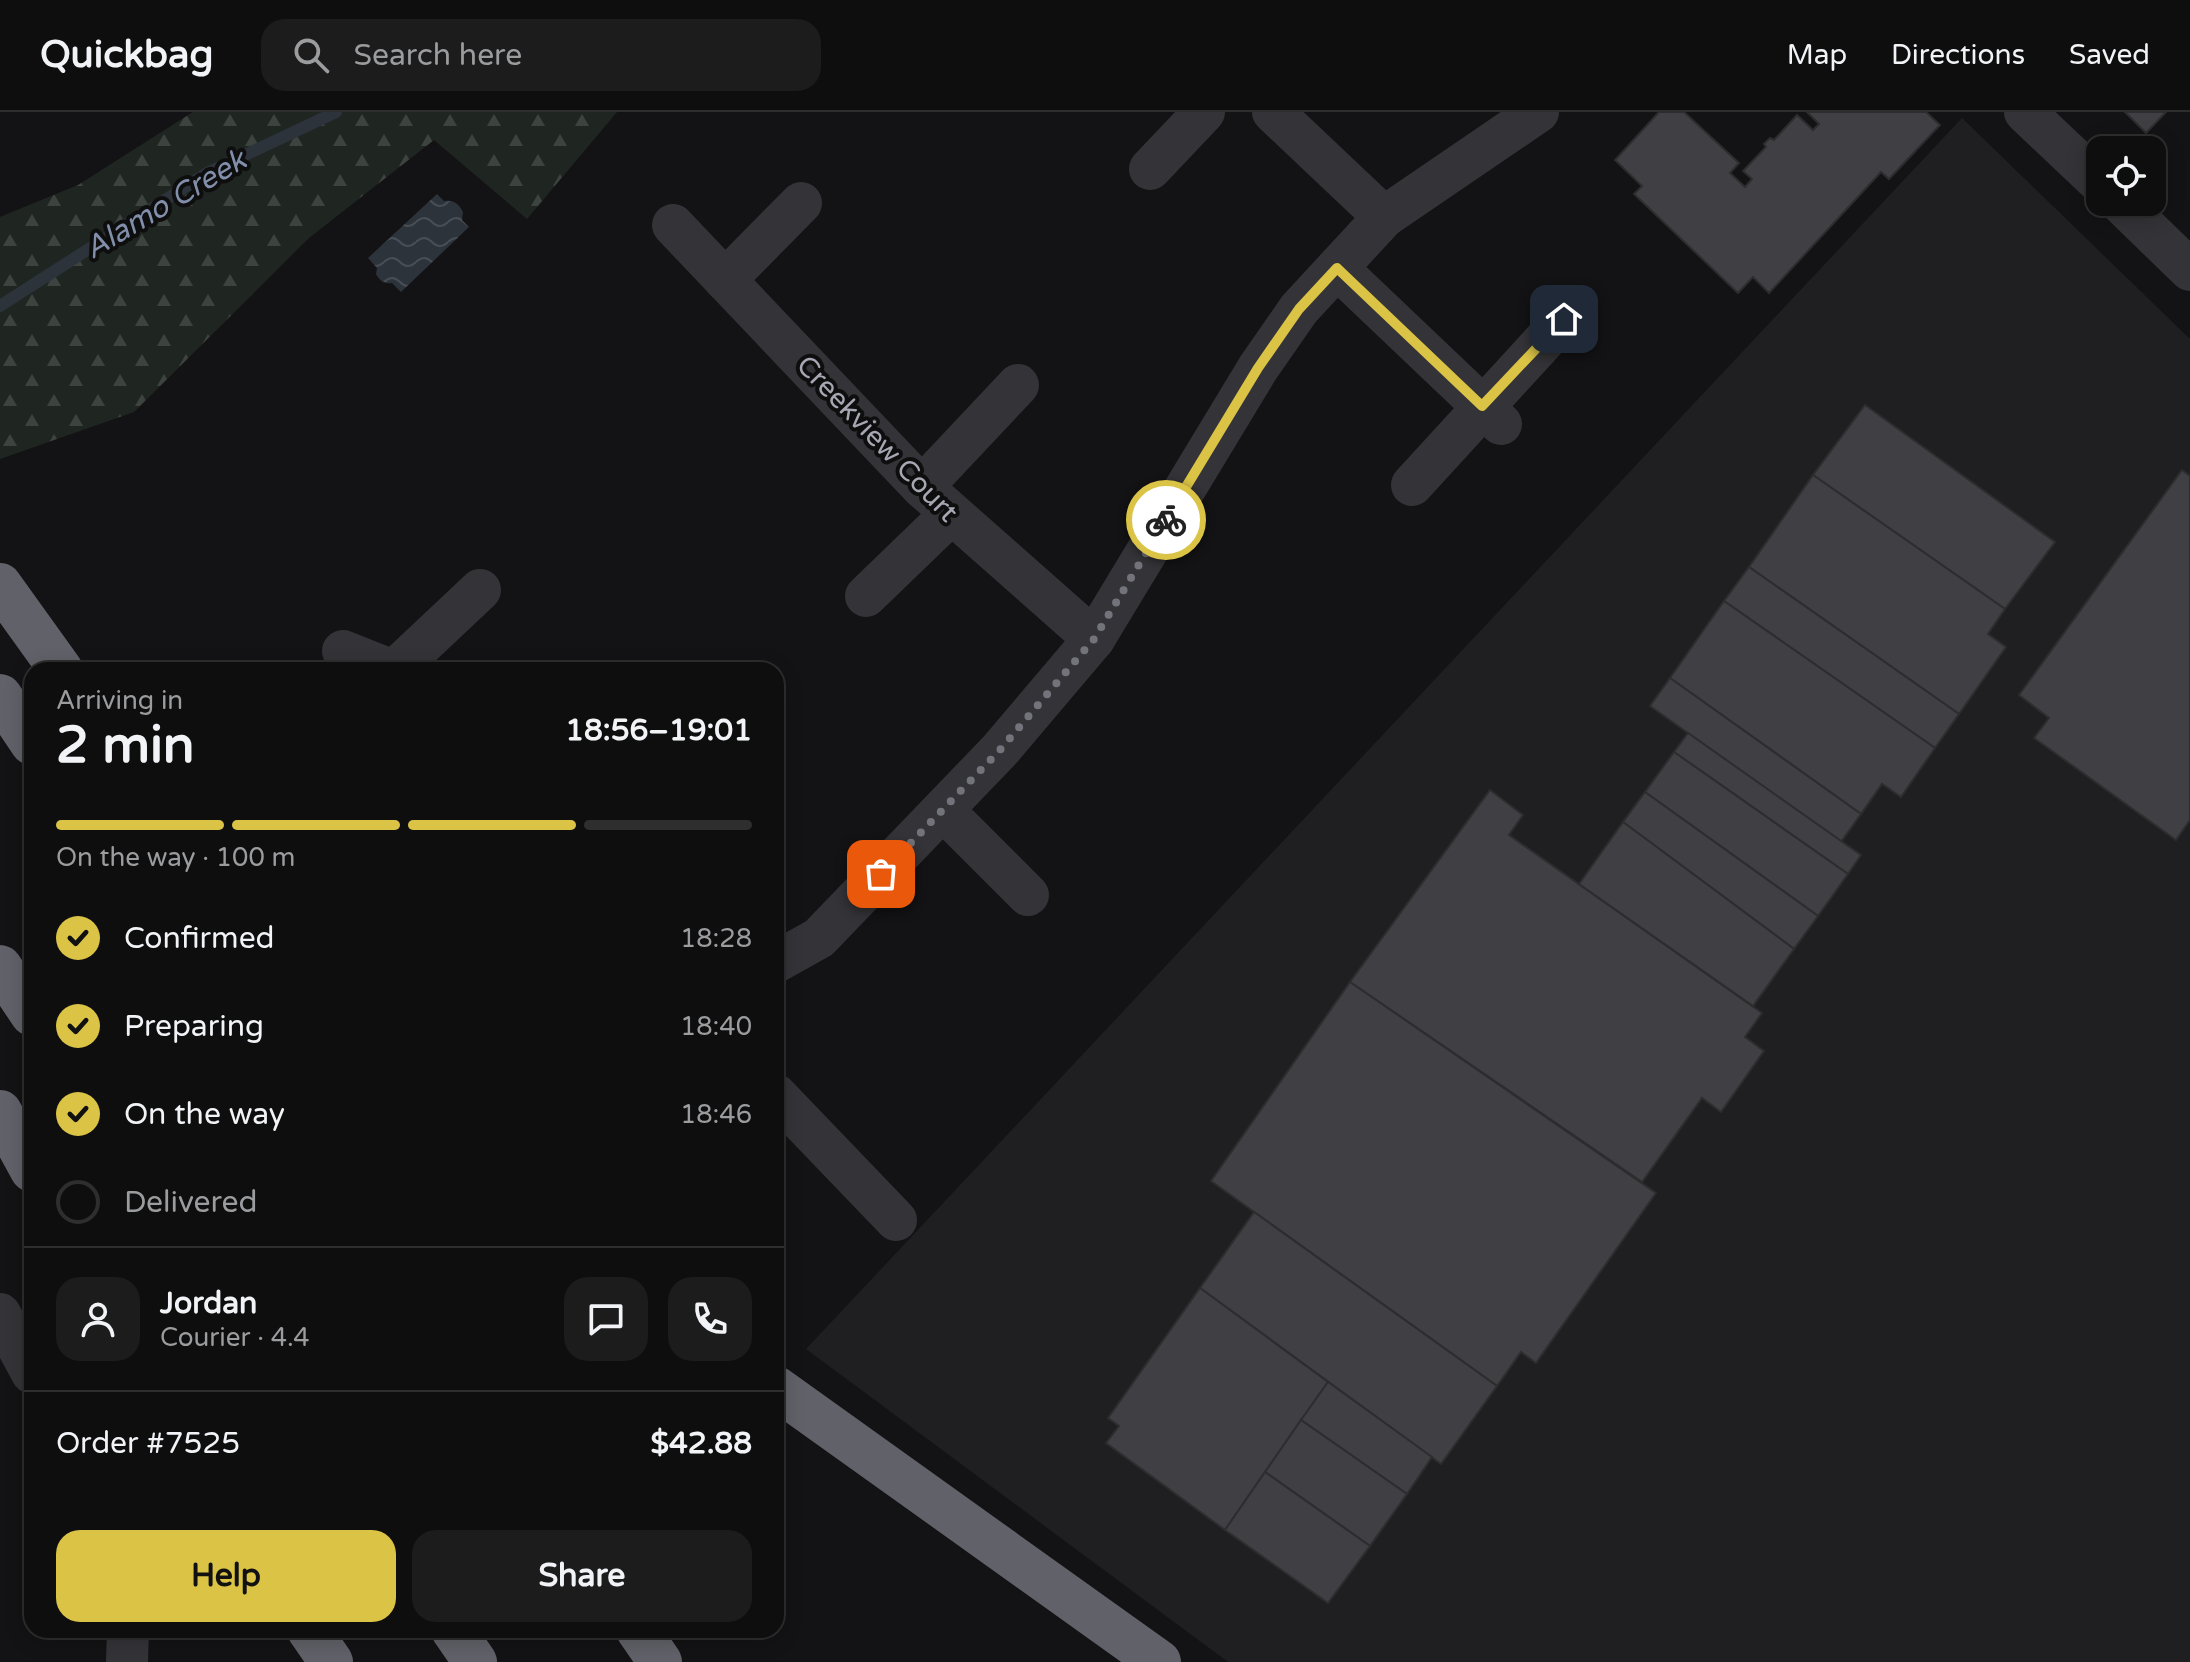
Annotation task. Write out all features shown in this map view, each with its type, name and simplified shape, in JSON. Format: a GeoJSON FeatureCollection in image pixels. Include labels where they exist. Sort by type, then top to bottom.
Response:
{"type":"FeatureCollection","features":[{"type":"Feature","properties":{"kind":"highway"},"geometry":{"type":"LineString","coordinates":[[0,585],[55,662]]}},
{"type":"Feature","properties":{"kind":"highway"},"geometry":{"type":"LineString","coordinates":[[0,696],[24,731]]}},
{"type":"Feature","properties":{"kind":"highway"},"geometry":{"type":"LineString","coordinates":[[0,967],[24,1002]]}},
{"type":"Feature","properties":{"kind":"highway"},"geometry":{"type":"LineString","coordinates":[[0,1112],[24,1156]]}},
{"type":"Feature","properties":{"kind":"highway"},"geometry":{"type":"LineString","coordinates":[[784,1394],[1159,1662]]}},
{"type":"Feature","properties":{"kind":"highway"},"geometry":{"type":"LineString","coordinates":[[314,1638],[331,1662]]}},
{"type":"Feature","properties":{"kind":"highway"},"geometry":{"type":"LineString","coordinates":[[458,1638],[475,1662]]}},
{"type":"Feature","properties":{"kind":"highway"},"geometry":{"type":"LineString","coordinates":[[644,1638],[660,1662]]}},
{"type":"Feature","properties":{"kind":"street"},"geometry":{"type":"LineString","coordinates":[[1150,169],[1204,112]]}},
{"type":"Feature","properties":{"kind":"street"},"geometry":{"type":"LineString","coordinates":[[1273,112],[1384,217]]}},
{"type":"Feature","properties":{"kind":"street"},"geometry":{"type":"LineString","coordinates":[[784,958],[819,938],[999,751],[1094,639],[1258,368],[1299,309],[1384,217],[1538,112]]}},
{"type":"Feature","properties":{"kind":"street"},"geometry":{"type":"LineString","coordinates":[[2025,112],[2086,170]]}},
{"type":"Feature","properties":{"kind":"street"},"geometry":{"type":"LineString","coordinates":[[725,280],[801,203]]}},
{"type":"Feature","properties":{"kind":"street"},"geometry":{"type":"LineString","coordinates":[[2139,216],[2184,250]]}},
{"type":"Feature","properties":{"kind":"street","name":"Creekview Court"},"geometry":{"type":"LineString","coordinates":[[673,225],[937,501],[1094,639]]}},
{"type":"Feature","properties":{"kind":"street"},"geometry":{"type":"LineString","coordinates":[[1337,268],[1491,415]]}},
{"type":"Feature","properties":{"kind":"street"},"geometry":{"type":"LineString","coordinates":[[1412,485],[1491,415],[1564,319]]}},
{"type":"Feature","properties":{"kind":"street"},"geometry":{"type":"LineString","coordinates":[[866,596],[1018,385]]}},
{"type":"Feature","properties":{"kind":"street"},"geometry":{"type":"LineString","coordinates":[[402,662],[480,590]]}},
{"type":"Feature","properties":{"kind":"street"},"geometry":{"type":"LineString","coordinates":[[343,651],[372,662]]}},
{"type":"Feature","properties":{"kind":"street"},"geometry":{"type":"LineString","coordinates":[[943,810],[1028,895]]}},
{"type":"Feature","properties":{"kind":"street"},"geometry":{"type":"LineString","coordinates":[[784,1103],[896,1220]]}},
{"type":"Feature","properties":{"kind":"street"},"geometry":{"type":"LineString","coordinates":[[0,1314],[24,1358]]}},
{"type":"Feature","properties":{"kind":"street"},"geometry":{"type":"LineString","coordinates":[[127,1662],[128,1638]]}},
{"type":"Feature","properties":{"kind":"shaded area"},"geometry":{"type":"Polygon","coordinates":[[[1962,118],[2190,339],[2190,1662],[1228,1662],[806,1349],[1962,118]]]}},
{"type":"Feature","properties":{"kind":"green space"},"geometry":{"type":"Polygon","coordinates":[[[193,112],[617,112],[527,219],[434,140],[309,238],[134,412],[0,459],[0,217],[78,185],[193,112]]]}},
{"type":"Feature","properties":{"kind":"water"},"geometry":{"type":"Polygon","coordinates":[[[437,194],[444,201],[457,204],[463,212],[462,220],[469,227],[401,292],[392,283],[379,278],[377,268],[368,258],[437,194]]]}},
{"type":"Feature","properties":{"kind":"building"},"geometry":{"type":"Polygon","coordinates":[[[1659,112],[1684,112],[1739,163],[1730,173],[1745,187],[1752,179],[1743,171],[1766,147],[1764,144],[1770,138],[1774,140],[1797,115],[1813,130],[1819,124],[1807,112],[1926,112],[1940,125],[1889,179],[1881,172],[1769,293],[1753,277],[1738,293],[1634,194],[1642,186],[1615,160],[1659,112]]]}},
{"type":"Feature","properties":{"kind":"building"},"geometry":{"type":"Polygon","coordinates":[[[2125,112],[2166,112],[2146,133],[2125,112]]]}},
{"type":"Feature","properties":{"kind":"building"},"geometry":{"type":"Polygon","coordinates":[[[1865,405],[2055,542],[2005,609],[1813,475],[1865,405]]]}},
{"type":"Feature","properties":{"kind":"building"},"geometry":{"type":"Polygon","coordinates":[[[2182,470],[2190,476],[2190,820],[2176,840],[2034,738],[2049,718],[2019,695],[2182,470]]]}},
{"type":"Feature","properties":{"kind":"building"},"geometry":{"type":"Polygon","coordinates":[[[1813,475],[2005,609],[1988,634],[2006,647],[1959,714],[1749,567],[1813,475]]]}},
{"type":"Feature","properties":{"kind":"building"},"geometry":{"type":"Polygon","coordinates":[[[1749,567],[1959,714],[1935,748],[1724,601],[1749,567]]]}},
{"type":"Feature","properties":{"kind":"building"},"geometry":{"type":"Polygon","coordinates":[[[1724,601],[1935,748],[1901,797],[1882,784],[1861,814],[1670,678],[1724,601]]]}},
{"type":"Feature","properties":{"kind":"building"},"geometry":{"type":"Polygon","coordinates":[[[1670,678],[1861,814],[1841,842],[1650,706],[1670,678]]]}},
{"type":"Feature","properties":{"kind":"building"},"geometry":{"type":"Polygon","coordinates":[[[1688,733],[1861,855],[1848,874],[1674,752],[1688,733]]]}},
{"type":"Feature","properties":{"kind":"building"},"geometry":{"type":"Polygon","coordinates":[[[1674,752],[1848,874],[1818,916],[1645,792],[1674,752]]]}},
{"type":"Feature","properties":{"kind":"building"},"geometry":{"type":"Polygon","coordinates":[[[1490,790],[1523,815],[1509,835],[1762,1013],[1745,1037],[1764,1051],[1721,1112],[1702,1098],[1642,1182],[1350,982],[1490,790]]]}},
{"type":"Feature","properties":{"kind":"building"},"geometry":{"type":"Polygon","coordinates":[[[1645,792],[1818,916],[1794,949],[1623,822],[1645,792]]]}},
{"type":"Feature","properties":{"kind":"building"},"geometry":{"type":"Polygon","coordinates":[[[1623,822],[1794,949],[1753,1006],[1579,884],[1623,822]]]}},
{"type":"Feature","properties":{"kind":"building"},"geometry":{"type":"Polygon","coordinates":[[[1350,982],[1656,1193],[1536,1363],[1521,1352],[1497,1386],[1211,1181],[1350,982]]]}},
{"type":"Feature","properties":{"kind":"building"},"geometry":{"type":"Polygon","coordinates":[[[1254,1212],[1497,1386],[1441,1464],[1200,1288],[1254,1212]]]}},
{"type":"Feature","properties":{"kind":"building"},"geometry":{"type":"Polygon","coordinates":[[[1200,1288],[1328,1382],[1225,1530],[1106,1443],[1119,1426],[1108,1418],[1200,1288]]]}},
{"type":"Feature","properties":{"kind":"building"},"geometry":{"type":"Polygon","coordinates":[[[1328,1382],[1432,1457],[1407,1494],[1301,1420],[1328,1382]]]}},
{"type":"Feature","properties":{"kind":"building"},"geometry":{"type":"Polygon","coordinates":[[[1301,1420],[1407,1494],[1370,1546],[1265,1472],[1301,1420]]]}},
{"type":"Feature","properties":{"kind":"building"},"geometry":{"type":"Polygon","coordinates":[[[1265,1472],[1370,1546],[1328,1603],[1225,1530],[1265,1472]]]}},
{"type":"Feature","properties":{"kind":"waterway","name":"Alamo Creek"},"geometry":{"type":"LineString","coordinates":[[0,306],[207,173],[336,112]]}},
{"type":"Feature","properties":{"kind":"way so far"},"geometry":{"type":"LineString","coordinates":[[881,874],[999,751],[1094,639],[1166,520]]}},
{"type":"Feature","properties":{"kind":"route"},"geometry":{"type":"LineString","coordinates":[[1166,520],[1258,368],[1299,309],[1337,268],[1482,406],[1564,319]]}}]}
